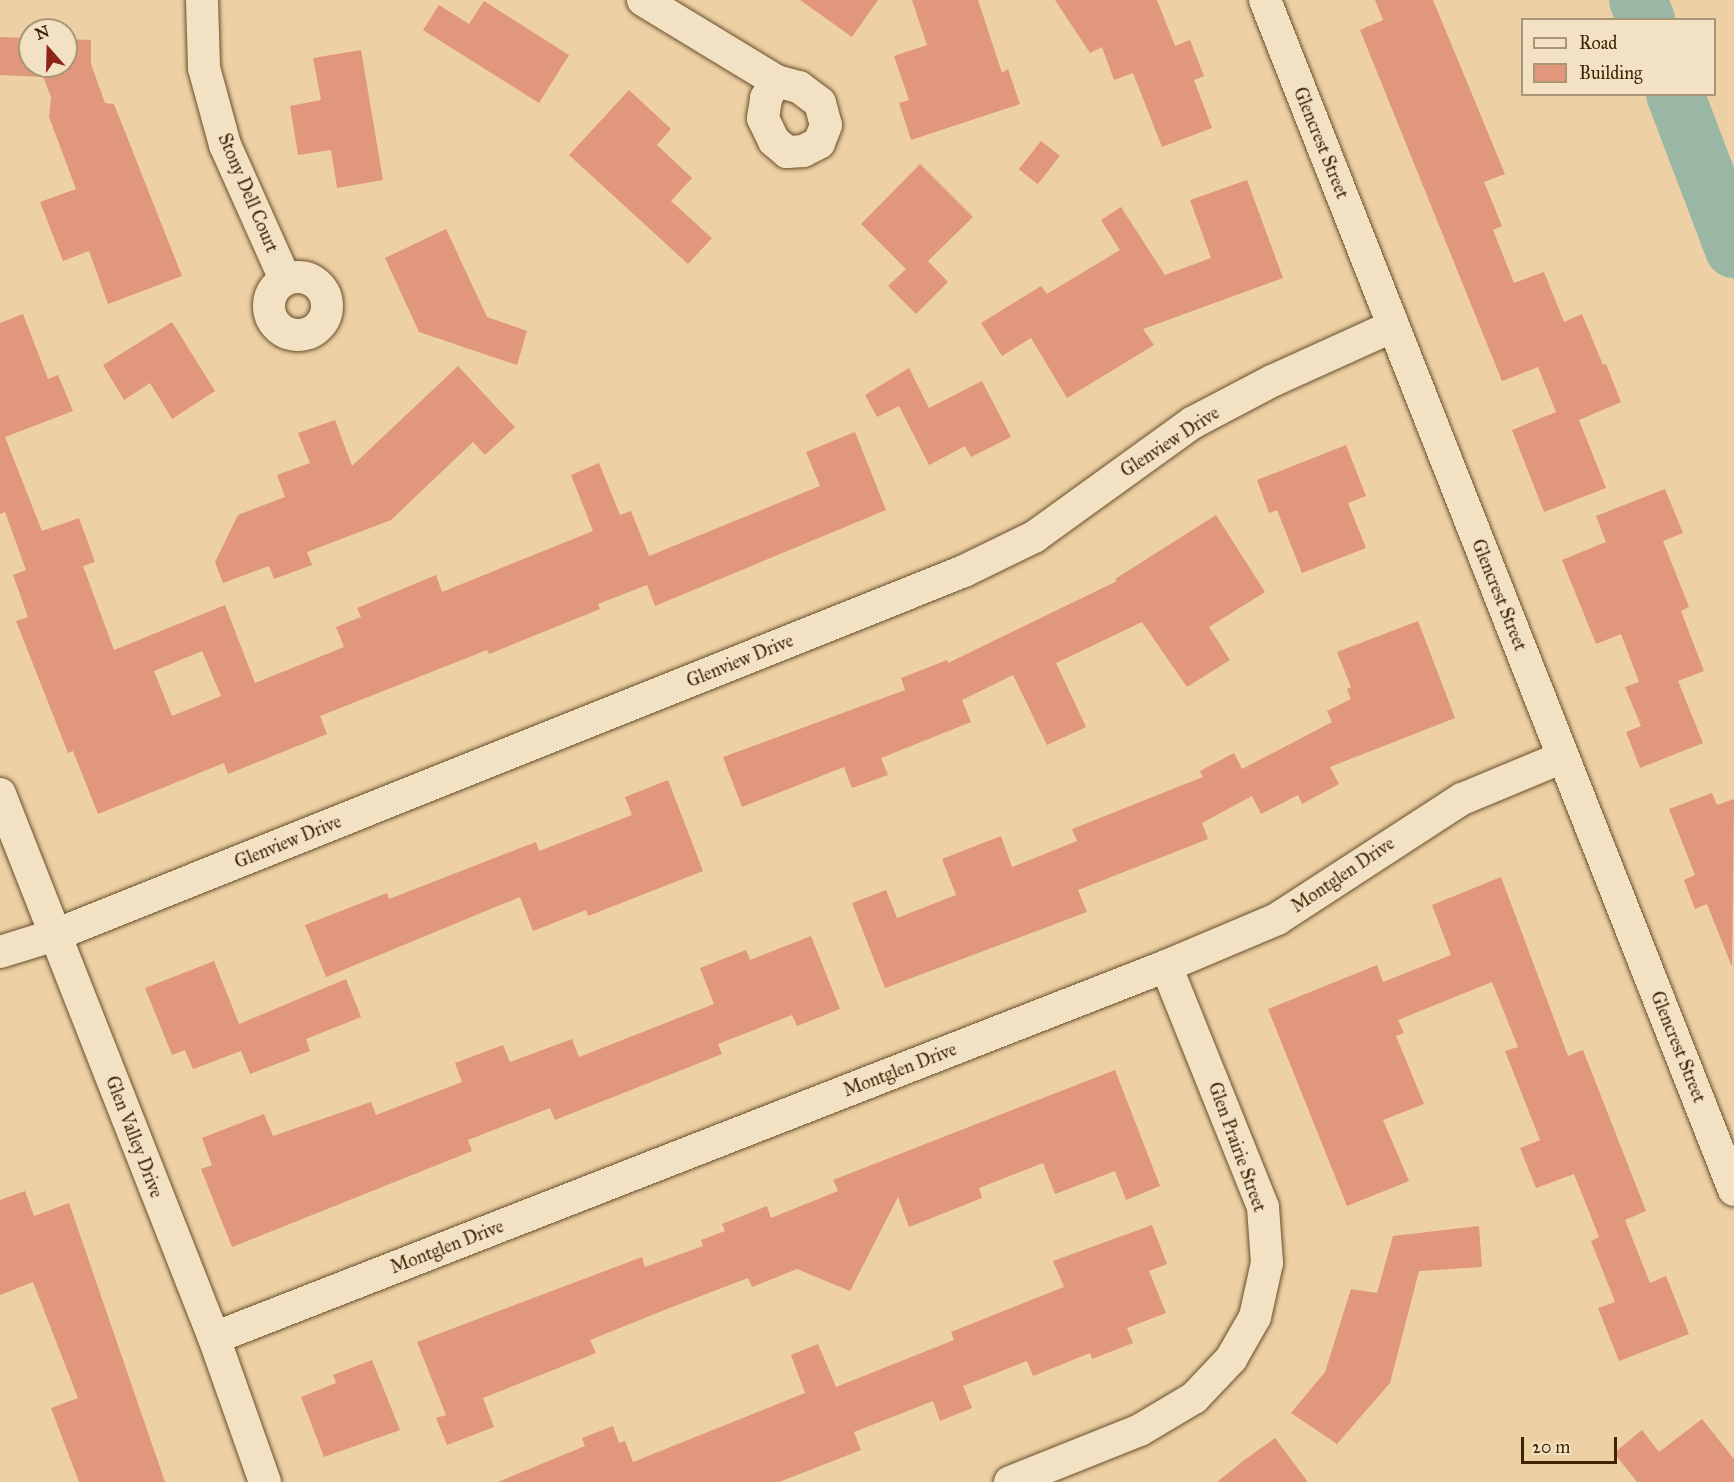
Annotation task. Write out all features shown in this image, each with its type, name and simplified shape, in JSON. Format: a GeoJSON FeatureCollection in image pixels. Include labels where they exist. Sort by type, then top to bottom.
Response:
{"type":"FeatureCollection","features":[{"type":"Feature","properties":{"kind":"street","name":"Stony Dell Court"},"geometry":{"type":"LineString","coordinates":[[202,0],[204,68],[225,145],[285,279]]}},
{"type":"Feature","properties":{"kind":"street"},"geometry":{"type":"LineString","coordinates":[[643,0],[776,81]]}},
{"type":"Feature","properties":{"kind":"street","name":"Glencrest Street"},"geometry":{"type":"LineString","coordinates":[[1264,0],[1734,1190]]}},
{"type":"Feature","properties":{"kind":"street","name":"Glenview Drive"},"geometry":{"type":"LineString","coordinates":[[0,952],[55,935],[964,571],[1034,537],[1192,423],[1272,381],[1393,326]]}},
{"type":"Feature","properties":{"kind":"street","name":"Montglen Drive"},"geometry":{"type":"LineString","coordinates":[[213,1338],[1166,966],[1276,919],[1462,799],[1563,757]]}},
{"type":"Feature","properties":{"kind":"street","name":"Glen Valley Drive"},"geometry":{"type":"LineString","coordinates":[[0,794],[213,1338],[265,1482]]}},
{"type":"Feature","properties":{"kind":"street","name":"Glen Prairie Street"},"geometry":{"type":"LineString","coordinates":[[1010,1482],[1140,1430],[1194,1398],[1231,1359],[1255,1317],[1267,1263],[1263,1207],[1166,966]]}},
{"type":"Feature","properties":{"kind":"building"},"geometry":{"type":"Polygon","coordinates":[[[800,0],[878,0],[852,37],[800,0]]]}},
{"type":"Feature","properties":{"kind":"building"},"geometry":{"type":"Polygon","coordinates":[[[912,0],[978,0],[1002,73],[1008,69],[1020,104],[911,140],[899,103],[909,100],[894,56],[927,45],[912,0]]]}},
{"type":"Feature","properties":{"kind":"building"},"geometry":{"type":"Polygon","coordinates":[[[1055,0],[1157,0],[1175,46],[1190,40],[1204,76],[1194,80],[1212,128],[1162,147],[1133,73],[1114,80],[1102,47],[1090,53],[1055,0]]]}},
{"type":"Feature","properties":{"kind":"building"},"geometry":{"type":"Polygon","coordinates":[[[1375,0],[1433,0],[1505,174],[1484,182],[1502,226],[1493,230],[1514,283],[1544,272],[1564,322],[1582,314],[1603,365],[1606,364],[1621,402],[1579,420],[1606,488],[1544,512],[1512,430],[1556,412],[1538,367],[1502,381],[1360,30],[1383,20],[1375,0]]]}},
{"type":"Feature","properties":{"kind":"building"},"geometry":{"type":"Polygon","coordinates":[[[484,1],[569,55],[539,103],[423,30],[439,5],[469,24],[484,1]]]}},
{"type":"Feature","properties":{"kind":"building"},"geometry":{"type":"Polygon","coordinates":[[[0,37],[18,38],[18,76],[0,75],[0,37]]]}},
{"type":"Feature","properties":{"kind":"building"},"geometry":{"type":"Polygon","coordinates":[[[78,39],[91,40],[91,64],[105,103],[114,104],[182,276],[108,304],[89,251],[63,261],[40,202],[76,189],[49,117],[51,97],[43,78],[78,78],[78,39]]]}},
{"type":"Feature","properties":{"kind":"building"},"geometry":{"type":"Polygon","coordinates":[[[361,50],[383,180],[337,188],[331,150],[298,155],[290,106],[321,100],[313,58],[361,50]]]}},
{"type":"Feature","properties":{"kind":"building"},"geometry":{"type":"Polygon","coordinates":[[[629,90],[671,129],[657,145],[692,178],[671,201],[712,238],[688,264],[569,155],[629,90]]]}},
{"type":"Feature","properties":{"kind":"building"},"geometry":{"type":"Polygon","coordinates":[[[1041,141],[1060,156],[1038,184],[1019,169],[1041,141]]]}},
{"type":"Feature","properties":{"kind":"building"},"geometry":{"type":"Polygon","coordinates":[[[920,164],[973,217],[928,261],[948,282],[916,314],[888,286],[906,269],[861,224],[920,164]]]}},
{"type":"Feature","properties":{"kind":"building"},"geometry":{"type":"Polygon","coordinates":[[[1247,180],[1283,278],[1143,329],[1154,345],[1067,398],[1031,338],[1002,356],[981,323],[1041,286],[1047,294],[1120,250],[1101,220],[1121,207],[1165,275],[1211,258],[1190,200],[1247,180]]]}},
{"type":"Feature","properties":{"kind":"building"},"geometry":{"type":"Polygon","coordinates":[[[446,229],[487,317],[527,331],[517,365],[419,332],[385,258],[446,229]]]}},
{"type":"Feature","properties":{"kind":"building"},"geometry":{"type":"Polygon","coordinates":[[[23,314],[48,379],[58,375],[73,411],[5,437],[42,531],[79,518],[95,562],[83,566],[114,650],[225,605],[255,683],[344,647],[336,627],[361,617],[357,608],[436,575],[442,592],[593,531],[571,475],[599,463],[620,515],[631,511],[649,556],[820,486],[806,452],[855,432],[886,510],[655,606],[647,585],[598,604],[600,609],[489,654],[487,650],[320,716],[327,734],[228,774],[224,763],[98,814],[73,751],[68,753],[16,621],[28,617],[13,575],[26,570],[5,512],[0,514],[0,323],[23,314]],[[202,651],[154,671],[172,716],[221,696],[202,651]]]}},
{"type":"Feature","properties":{"kind":"building"},"geometry":{"type":"Polygon","coordinates":[[[172,322],[215,391],[172,419],[150,383],[124,400],[103,365],[172,322]]]}},
{"type":"Feature","properties":{"kind":"building"},"geometry":{"type":"Polygon","coordinates":[[[458,366],[515,427],[485,455],[473,442],[391,520],[307,552],[312,565],[274,579],[269,566],[223,583],[215,562],[238,515],[285,497],[277,475],[310,463],[298,433],[335,420],[352,466],[458,366]]]}},
{"type":"Feature","properties":{"kind":"building"},"geometry":{"type":"Polygon","coordinates":[[[909,368],[929,408],[982,381],[1011,437],[971,457],[965,446],[929,465],[899,406],[877,417],[865,395],[909,368]]]}},
{"type":"Feature","properties":{"kind":"building"},"geometry":{"type":"Polygon","coordinates":[[[1346,445],[1366,496],[1348,503],[1366,548],[1302,573],[1277,510],[1269,513],[1257,480],[1346,445]]]}},
{"type":"Feature","properties":{"kind":"building"},"geometry":{"type":"Polygon","coordinates":[[[1665,489],[1683,533],[1663,541],[1689,607],[1681,611],[1704,671],[1678,681],[1703,743],[1640,768],[1626,732],[1641,726],[1625,687],[1639,682],[1621,634],[1596,644],[1562,560],[1606,542],[1596,516],[1665,489]]]}},
{"type":"Feature","properties":{"kind":"building"},"geometry":{"type":"Polygon","coordinates":[[[1216,515],[1265,592],[1209,627],[1230,660],[1187,687],[1142,622],[1056,663],[1086,727],[1047,745],[1013,675],[962,700],[971,722],[881,758],[888,775],[852,788],[844,767],[742,807],[723,757],[905,690],[901,678],[947,660],[948,663],[1117,581],[1115,579],[1216,515]]]}},
{"type":"Feature","properties":{"kind":"building"},"geometry":{"type":"Polygon","coordinates":[[[1418,621],[1455,718],[1330,767],[1339,784],[1302,804],[1298,795],[1261,814],[1252,796],[1202,823],[1208,839],[1078,890],[1087,912],[885,988],[852,903],[886,890],[897,918],[956,895],[942,859],[1001,836],[1012,867],[1077,841],[1072,829],[1203,777],[1200,771],[1234,753],[1242,769],[1332,722],[1327,711],[1351,699],[1347,689],[1351,687],[1337,652],[1418,621]]]}},
{"type":"Feature","properties":{"kind":"building"},"geometry":{"type":"Polygon","coordinates":[[[668,780],[703,871],[588,916],[586,910],[533,931],[520,897],[326,977],[305,925],[387,893],[389,899],[536,842],[539,851],[632,815],[625,797],[668,780]]]}},
{"type":"Feature","properties":{"kind":"building"},"geometry":{"type":"Polygon","coordinates":[[[1712,793],[1717,805],[1734,799],[1732,967],[1707,904],[1695,909],[1684,880],[1695,875],[1669,809],[1712,793]]]}},
{"type":"Feature","properties":{"kind":"building"},"geometry":{"type":"Polygon","coordinates":[[[1501,877],[1568,1056],[1583,1050],[1646,1211],[1625,1220],[1650,1283],[1666,1276],[1689,1334],[1619,1361],[1598,1308],[1615,1302],[1591,1241],[1599,1237],[1574,1174],[1536,1188],[1520,1148],[1540,1140],[1505,1051],[1518,1047],[1492,982],[1398,1020],[1404,1033],[1396,1036],[1424,1104],[1383,1120],[1409,1181],[1347,1206],[1268,1009],[1377,965],[1383,982],[1451,955],[1432,905],[1501,877]]]}},
{"type":"Feature","properties":{"kind":"building"},"geometry":{"type":"Polygon","coordinates":[[[811,936],[840,1009],[797,1026],[792,1015],[718,1044],[722,1054],[555,1120],[550,1108],[468,1140],[472,1151],[232,1247],[201,1169],[212,1165],[202,1138],[264,1114],[273,1136],[371,1102],[376,1115],[462,1082],[455,1063],[503,1045],[510,1062],[572,1039],[579,1057],[714,1004],[700,968],[746,950],[750,960],[811,936]]]}},
{"type":"Feature","properties":{"kind":"building"},"geometry":{"type":"Polygon","coordinates":[[[214,961],[239,1024],[346,979],[361,1017],[306,1039],[310,1051],[250,1074],[241,1051],[193,1069],[185,1050],[172,1055],[145,988],[214,961]]]}},
{"type":"Feature","properties":{"kind":"building"},"geometry":{"type":"Polygon","coordinates":[[[1115,1070],[1160,1186],[1126,1200],[1115,1171],[1055,1194],[1043,1163],[979,1188],[982,1198],[909,1227],[898,1197],[850,1291],[797,1269],[752,1287],[748,1278],[672,1307],[590,1340],[596,1353],[483,1398],[494,1427],[447,1445],[436,1418],[446,1415],[417,1342],[642,1257],[645,1267],[703,1246],[701,1240],[725,1231],[722,1224],[767,1206],[771,1218],[838,1191],[833,1180],[1115,1070]]]}},
{"type":"Feature","properties":{"kind":"building"},"geometry":{"type":"Polygon","coordinates":[[[25,1191],[34,1216],[69,1203],[165,1482],[79,1482],[51,1408],[78,1398],[33,1282],[0,1295],[0,1200],[25,1191]]]}},
{"type":"Feature","properties":{"kind":"building"},"geometry":{"type":"Polygon","coordinates":[[[1152,1225],[1167,1264],[1149,1271],[1166,1313],[1127,1328],[1133,1343],[1092,1359],[1090,1353],[1033,1376],[1027,1361],[963,1386],[972,1408],[940,1421],[933,1401],[854,1432],[861,1450],[779,1482],[498,1482],[585,1446],[582,1438],[613,1426],[619,1443],[625,1441],[633,1462],[805,1393],[791,1355],[818,1344],[836,1387],[954,1340],[951,1332],[1064,1287],[1053,1261],[1152,1225]]]}},
{"type":"Feature","properties":{"kind":"building"},"geometry":{"type":"Polygon","coordinates":[[[1479,1226],[1482,1267],[1419,1271],[1390,1383],[1337,1444],[1291,1413],[1325,1372],[1351,1289],[1377,1293],[1393,1236],[1479,1226]]]}},
{"type":"Feature","properties":{"kind":"building"},"geometry":{"type":"Polygon","coordinates":[[[372,1360],[400,1430],[324,1457],[301,1397],[336,1383],[333,1375],[372,1360]]]}},
{"type":"Feature","properties":{"kind":"building"},"geometry":{"type":"Polygon","coordinates":[[[1702,1419],[1734,1459],[1734,1482],[1637,1482],[1614,1453],[1642,1430],[1659,1452],[1702,1419]]]}},
{"type":"Feature","properties":{"kind":"building"},"geometry":{"type":"Polygon","coordinates":[[[1275,1438],[1308,1482],[1217,1482],[1243,1461],[1275,1438]]]}},
{"type":"Feature","properties":{"kind":"waterway"},"geometry":{"type":"LineString","coordinates":[[1638,0],[1645,18]]}},
{"type":"Feature","properties":{"kind":"waterway"},"geometry":{"type":"LineString","coordinates":[[1676,96],[1734,249]]}}]}
